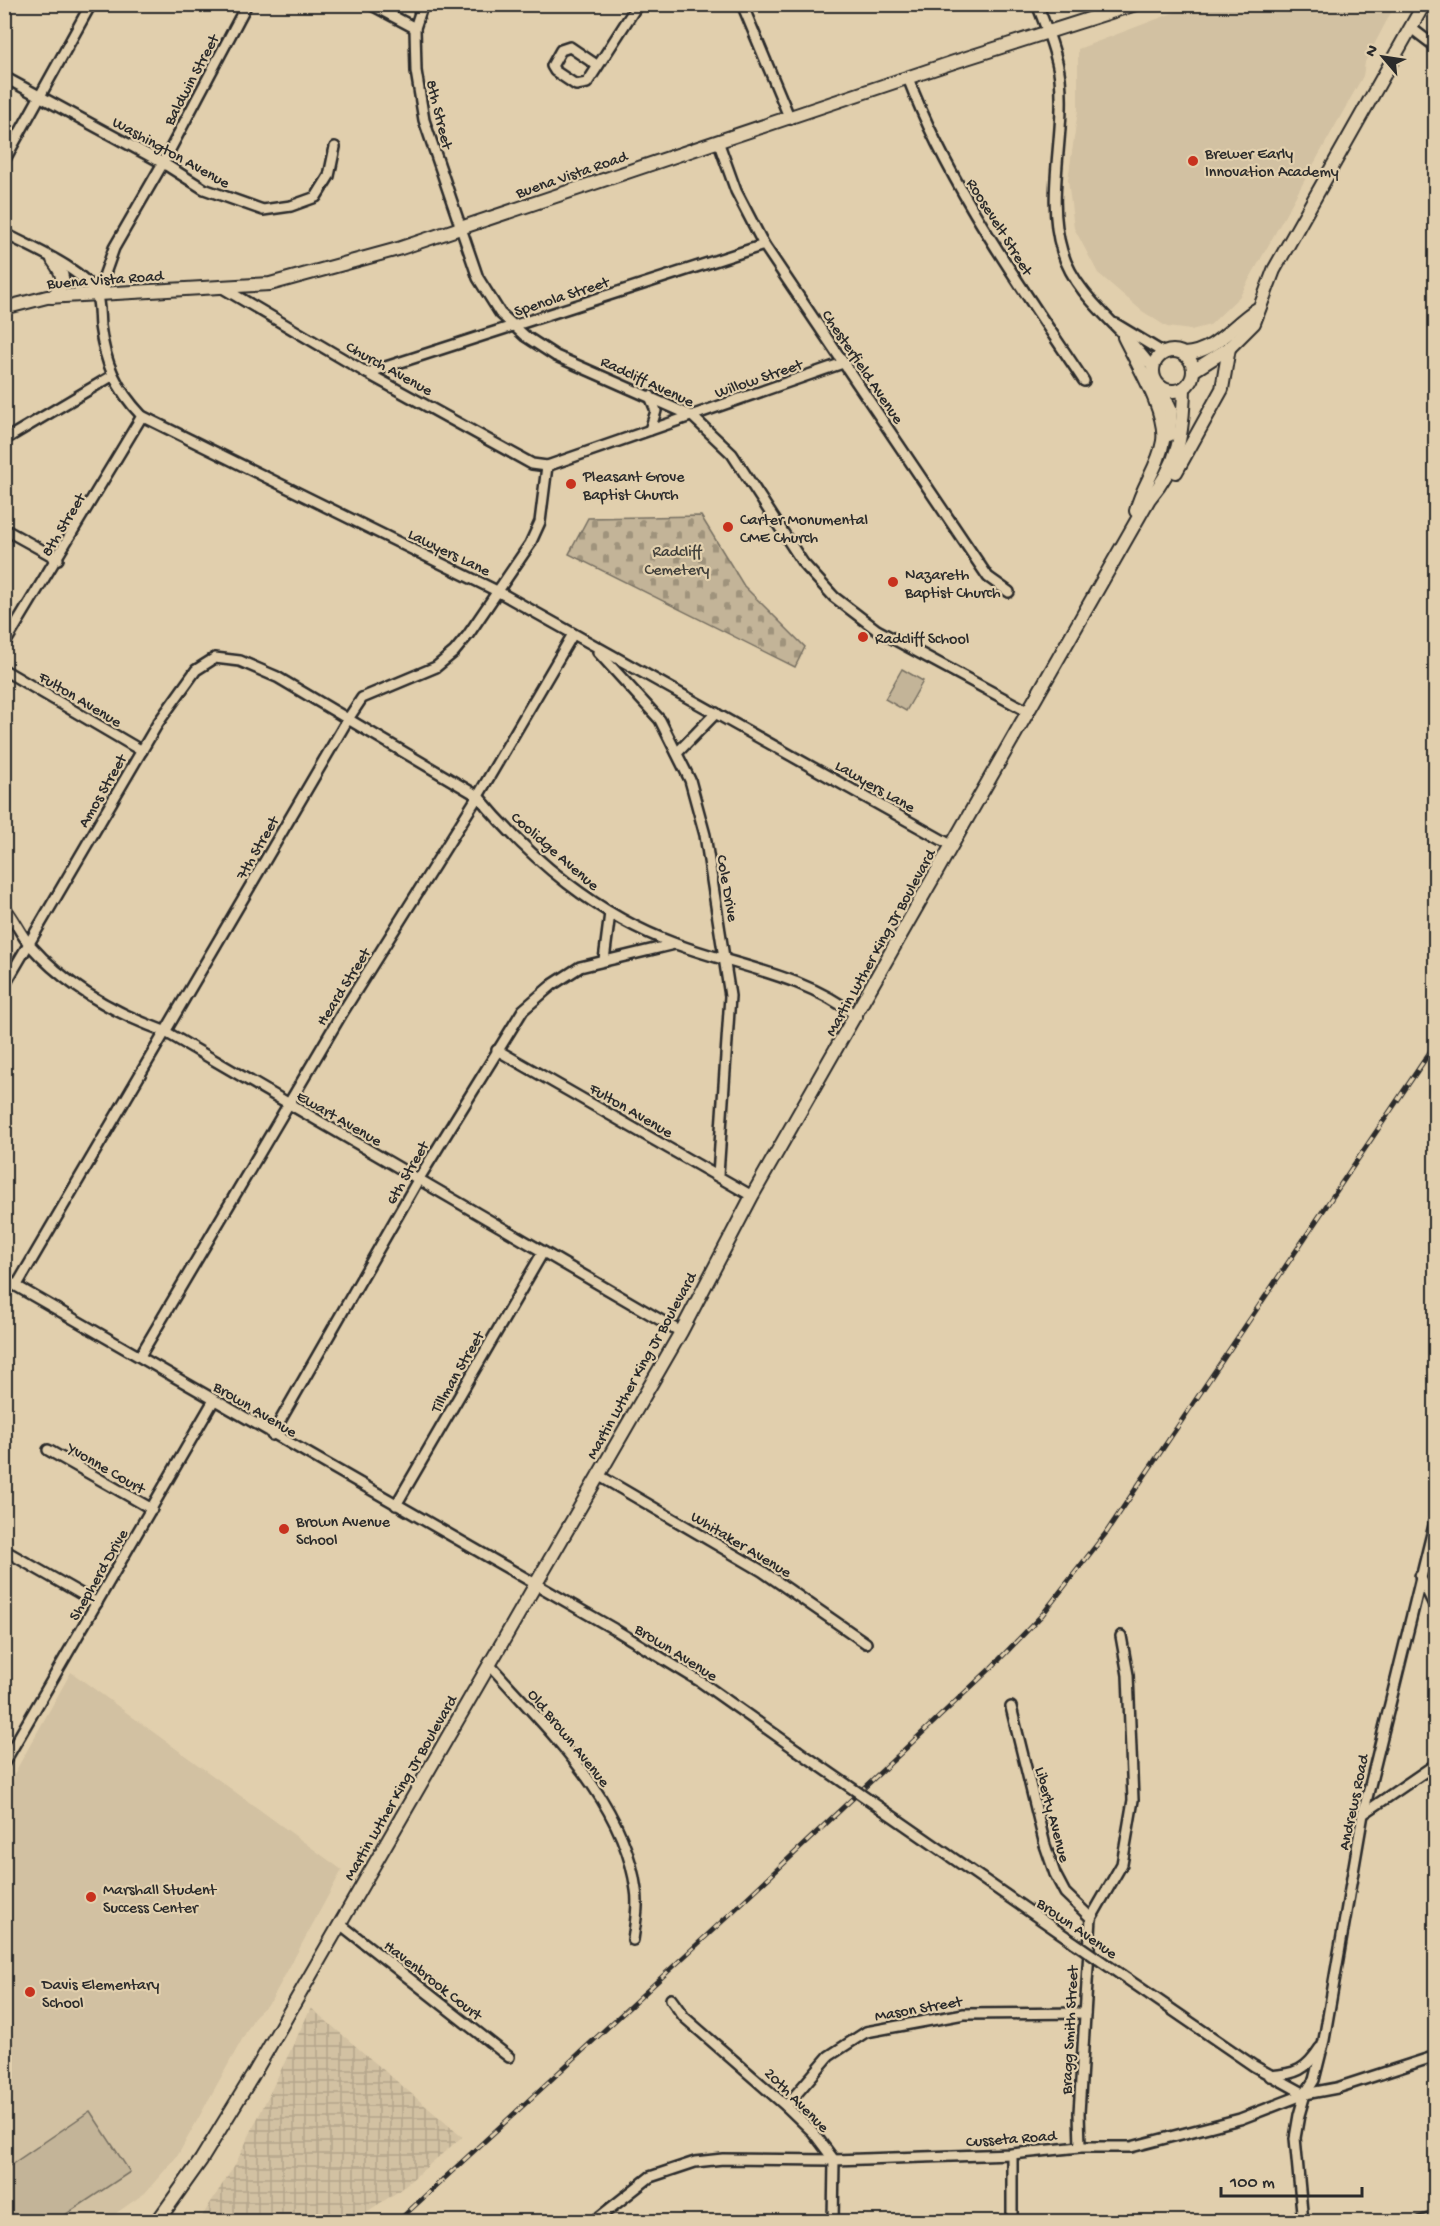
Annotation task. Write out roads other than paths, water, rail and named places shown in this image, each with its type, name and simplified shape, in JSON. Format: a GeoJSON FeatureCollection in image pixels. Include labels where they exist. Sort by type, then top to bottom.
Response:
{"type":"FeatureCollection","features":[{"type":"Feature","properties":{"kind":"main road","name":"Buena Vista Road"},"geometry":{"type":"LineString","coordinates":[[4,308],[52,297],[270,284],[398,249],[1136,4]]}},
{"type":"Feature","properties":{"kind":"main road"},"geometry":{"type":"LineString","coordinates":[[1193,371],[1229,348],[1254,323],[1274,270],[1424,4]]}},
{"type":"Feature","properties":{"kind":"main road"},"geometry":{"type":"LineString","coordinates":[[52,260],[64,275],[64,284],[52,297]]}},
{"type":"Feature","properties":{"kind":"main road"},"geometry":{"type":"LineString","coordinates":[[1184,354],[1189,358],[1193,371],[1189,383],[1184,388],[1172,392],[1160,387],[1155,382],[1153,369],[1164,353],[1196,353],[1214,345],[1259,308]]}},
{"type":"Feature","properties":{"kind":"main road"},"geometry":{"type":"LineString","coordinates":[[1124,337],[1155,399],[1164,425],[1163,441],[1138,502],[1131,531]]}},
{"type":"Feature","properties":{"kind":"main road","name":"Martin Luther King Jr Boulevard"},"geometry":{"type":"LineString","coordinates":[[1139,516],[1165,492],[1222,389],[1229,348]]}},
{"type":"Feature","properties":{"kind":"main road","name":"Martin Luther King Jr Boulevard"},"geometry":{"type":"LineString","coordinates":[[1149,499],[1168,444],[1171,424],[1171,411],[1160,387]]}},
{"type":"Feature","properties":{"kind":"main road","name":"Martin Luther King Jr Boulevard"},"geometry":{"type":"LineString","coordinates":[[157,2222],[207,2150],[537,1584],[681,1332],[752,1196],[857,1016],[1027,711],[1149,499],[1164,482],[1176,458],[1184,409],[1184,388]]}},
{"type":"Feature","properties":{"kind":"street"},"geometry":{"type":"LineString","coordinates":[[4,161],[91,4]]}},
{"type":"Feature","properties":{"kind":"street","name":"Baldwin Street"},"geometry":{"type":"LineString","coordinates":[[97,296],[114,248],[163,163],[247,4]]}},
{"type":"Feature","properties":{"kind":"street"},"geometry":{"type":"LineString","coordinates":[[370,4],[415,28]]}},
{"type":"Feature","properties":{"kind":"street","name":"8th Street"},"geometry":{"type":"LineString","coordinates":[[423,4],[415,28],[416,71],[424,120],[461,228]]}},
{"type":"Feature","properties":{"kind":"street"},"geometry":{"type":"LineString","coordinates":[[598,66],[570,47],[561,50],[552,66],[555,71],[576,85],[583,86],[598,66],[638,4]]}},
{"type":"Feature","properties":{"kind":"street"},"geometry":{"type":"LineString","coordinates":[[742,4],[790,119]]}},
{"type":"Feature","properties":{"kind":"street"},"geometry":{"type":"LineString","coordinates":[[1037,4],[1060,78],[1055,222],[1062,253],[1099,311],[1112,322],[1164,353]]}},
{"type":"Feature","properties":{"kind":"street"},"geometry":{"type":"LineString","coordinates":[[1411,28],[1436,47]]}},
{"type":"Feature","properties":{"kind":"street","name":"Washington Avenue"},"geometry":{"type":"LineString","coordinates":[[4,77],[163,163],[204,189],[263,210],[291,206],[316,196],[329,176],[335,147]]}},
{"type":"Feature","properties":{"kind":"street","name":"Roosevelt Street"},"geometry":{"type":"LineString","coordinates":[[908,78],[924,121],[973,214],[1084,381]]}},
{"type":"Feature","properties":{"kind":"street","name":"Chesterfield Avenue"},"geometry":{"type":"LineString","coordinates":[[718,141],[736,191],[764,245],[988,577],[1009,592]]}},
{"type":"Feature","properties":{"kind":"street","name":"Radcliff Avenue"},"geometry":{"type":"LineString","coordinates":[[461,228],[478,278],[500,313],[513,326],[556,356],[650,395],[692,416],[732,454],[803,563],[834,597],[877,630],[1027,711]]}},
{"type":"Feature","properties":{"kind":"street"},"geometry":{"type":"LineString","coordinates":[[4,233],[73,271],[97,296]]}},
{"type":"Feature","properties":{"kind":"street","name":"Spenola Street"},"geometry":{"type":"LineString","coordinates":[[367,372],[764,245]]}},
{"type":"Feature","properties":{"kind":"street","name":"Church Avenue"},"geometry":{"type":"LineString","coordinates":[[221,287],[532,464],[547,466]]}},
{"type":"Feature","properties":{"kind":"street","name":"Lawyers Lane"},"geometry":{"type":"LineString","coordinates":[[97,296],[103,351],[112,376],[124,397],[142,416],[497,591],[951,845]]}},
{"type":"Feature","properties":{"kind":"street"},"geometry":{"type":"LineString","coordinates":[[1112,322],[1124,337],[1143,353],[1153,369]]}},
{"type":"Feature","properties":{"kind":"street","name":"Willow Street"},"geometry":{"type":"LineString","coordinates":[[547,466],[843,363]]}},
{"type":"Feature","properties":{"kind":"street"},"geometry":{"type":"LineString","coordinates":[[4,440],[112,376]]}},
{"type":"Feature","properties":{"kind":"street"},"geometry":{"type":"LineString","coordinates":[[650,395],[656,411],[650,430]]}},
{"type":"Feature","properties":{"kind":"street","name":"8th Street"},"geometry":{"type":"LineString","coordinates":[[4,645],[58,559],[142,416]]}},
{"type":"Feature","properties":{"kind":"street","name":"7th Street"},"geometry":{"type":"LineString","coordinates":[[17,1284],[348,719],[362,698],[436,667],[454,652],[530,544],[540,522],[547,466]]}},
{"type":"Feature","properties":{"kind":"street"},"geometry":{"type":"LineString","coordinates":[[4,529],[58,559]]}},
{"type":"Feature","properties":{"kind":"street","name":"Heard Street"},"geometry":{"type":"LineString","coordinates":[[140,1356],[288,1104],[478,796],[573,634]]}},
{"type":"Feature","properties":{"kind":"street","name":"Cole Drive"},"geometry":{"type":"LineString","coordinates":[[588,643],[660,720],[690,780],[705,836],[726,958],[730,996],[718,1175]]}},
{"type":"Feature","properties":{"kind":"street","name":"Amos Street"},"geometry":{"type":"LineString","coordinates":[[4,986],[142,751],[196,670],[215,658],[240,661],[257,668]]}},
{"type":"Feature","properties":{"kind":"street","name":"Coolidge Avenue"},"geometry":{"type":"LineString","coordinates":[[257,668],[277,676],[478,796],[502,825],[535,856],[610,913],[675,944],[794,980],[833,998],[857,1016]]}},
{"type":"Feature","properties":{"kind":"street","name":"Fulton Avenue"},"geometry":{"type":"LineString","coordinates":[[4,669],[142,751]]}},
{"type":"Feature","properties":{"kind":"street"},"geometry":{"type":"LineString","coordinates":[[677,753],[716,713]]}},
{"type":"Feature","properties":{"kind":"street","name":"Ewart Avenue"},"geometry":{"type":"LineString","coordinates":[[4,907],[28,944],[65,980],[98,1002],[128,1018],[164,1031],[681,1332]]}},
{"type":"Feature","properties":{"kind":"street"},"geometry":{"type":"LineString","coordinates":[[604,960],[610,913]]}},
{"type":"Feature","properties":{"kind":"street","name":"6th Street"},"geometry":{"type":"LineString","coordinates":[[272,1435],[418,1180],[496,1050],[523,1010],[545,991],[580,967],[675,944]]}},
{"type":"Feature","properties":{"kind":"street","name":"Fulton Avenue"},"geometry":{"type":"LineString","coordinates":[[496,1050],[752,1196]]}},
{"type":"Feature","properties":{"kind":"street","name":"Tillman Street"},"geometry":{"type":"LineString","coordinates":[[396,1505],[543,1252]]}},
{"type":"Feature","properties":{"kind":"street","name":"Brown Avenue"},"geometry":{"type":"LineString","coordinates":[[4,1279],[17,1284],[272,1435],[537,1584],[701,1682],[1101,1961],[1270,2076],[1305,2094]]}},
{"type":"Feature","properties":{"kind":"street","name":"Shepherd Drive"},"geometry":{"type":"LineString","coordinates":[[4,1763],[214,1400]]}},
{"type":"Feature","properties":{"kind":"street","name":"Yvonne Court"},"geometry":{"type":"LineString","coordinates":[[48,1450],[152,1509]]}},
{"type":"Feature","properties":{"kind":"street","name":"Whitaker Avenue"},"geometry":{"type":"LineString","coordinates":[[598,1475],[762,1571],[866,1643]]}},
{"type":"Feature","properties":{"kind":"street","name":"Andrews Road"},"geometry":{"type":"LineString","coordinates":[[1303,2222],[1295,2138],[1305,2094],[1314,2080],[1324,2040],[1363,1814],[1436,1517]]}},
{"type":"Feature","properties":{"kind":"street"},"geometry":{"type":"LineString","coordinates":[[4,1553],[11,1554],[97,1603]]}},
{"type":"Feature","properties":{"kind":"street"},"geometry":{"type":"LineString","coordinates":[[1420,1576],[1436,1608]]}},
{"type":"Feature","properties":{"kind":"street","name":"Bragg Smith Street"},"geometry":{"type":"LineString","coordinates":[[1080,2147],[1079,2113],[1091,1918],[1122,1864],[1133,1800],[1128,1675],[1121,1636]]}},
{"type":"Feature","properties":{"kind":"street","name":"Old Brown Avenue"},"geometry":{"type":"LineString","coordinates":[[489,1664],[584,1772],[610,1815],[627,1856],[636,1889],[633,1940]]}},
{"type":"Feature","properties":{"kind":"street","name":"Liberty Avenue"},"geometry":{"type":"LineString","coordinates":[[1011,1707],[1045,1845],[1055,1874],[1065,1893],[1091,1918]]}},
{"type":"Feature","properties":{"kind":"street"},"geometry":{"type":"LineString","coordinates":[[1363,1814],[1436,1764]]}},
{"type":"Feature","properties":{"kind":"street","name":"Havenbrook Court"},"geometry":{"type":"LineString","coordinates":[[340,1924],[509,2057]]}},
{"type":"Feature","properties":{"kind":"street","name":"20th Avenue"},"geometry":{"type":"LineString","coordinates":[[671,1999],[684,2017],[737,2061],[813,2132],[834,2160]]}},
{"type":"Feature","properties":{"kind":"street","name":"Mason Street"},"geometry":{"type":"LineString","coordinates":[[786,2106],[829,2056],[866,2032],[964,2014],[1085,2013]]}},
{"type":"Feature","properties":{"kind":"street"},"geometry":{"type":"LineString","coordinates":[[1270,2076],[1295,2073],[1310,2061],[1324,2040]]}},
{"type":"Feature","properties":{"kind":"street","name":"Cusseta Road"},"geometry":{"type":"LineString","coordinates":[[593,2222],[650,2177],[695,2162],[723,2159],[834,2160],[1012,2154],[1080,2147],[1131,2147],[1240,2119],[1305,2094],[1337,2088],[1436,2056]]}},
{"type":"Feature","properties":{"kind":"street"},"geometry":{"type":"LineString","coordinates":[[1012,2154],[1012,2222]]}},
{"type":"Feature","properties":{"kind":"street"},"geometry":{"type":"LineString","coordinates":[[833,2222],[834,2160]]}},
{"type":"Feature","properties":{"kind":"street"},"geometry":{"type":"LineString","coordinates":[[1419,2222],[1436,2217]]}},
{"type":"Feature","properties":{"kind":"railway"},"geometry":{"type":"LineString","coordinates":[[397,2222],[729,1915],[991,1668],[1042,1615],[1106,1533],[1436,1043]]}},
{"type":"Feature","properties":{"kind":"place","name":"Brewer Early Innovation Academy"},"geometry":{"type":"Point","coordinates":[1193,161]}},
{"type":"Feature","properties":{"kind":"place","name":"Pleasant Grove Baptist Church"},"geometry":{"type":"Point","coordinates":[571,484]}},
{"type":"Feature","properties":{"kind":"place","name":"Carter Monumental CME Church"},"geometry":{"type":"Point","coordinates":[728,527]}},
{"type":"Feature","properties":{"kind":"place","name":"Nazareth Baptist Church"},"geometry":{"type":"Point","coordinates":[893,582]}},
{"type":"Feature","properties":{"kind":"place","name":"Radcliff School"},"geometry":{"type":"Point","coordinates":[863,637]}},
{"type":"Feature","properties":{"kind":"place","name":"Brown Avenue School"},"geometry":{"type":"Point","coordinates":[284,1529]}},
{"type":"Feature","properties":{"kind":"place","name":"Marshall Student Success Center"},"geometry":{"type":"Point","coordinates":[91,1897]}},
{"type":"Feature","properties":{"kind":"place","name":"Davis Elementary School"},"geometry":{"type":"Point","coordinates":[30,1992]}},
{"type":"Feature","properties":{"kind":"park label","name":"Radcliff Cemetery"},"geometry":{"type":"Point","coordinates":[677,559]}}]}
